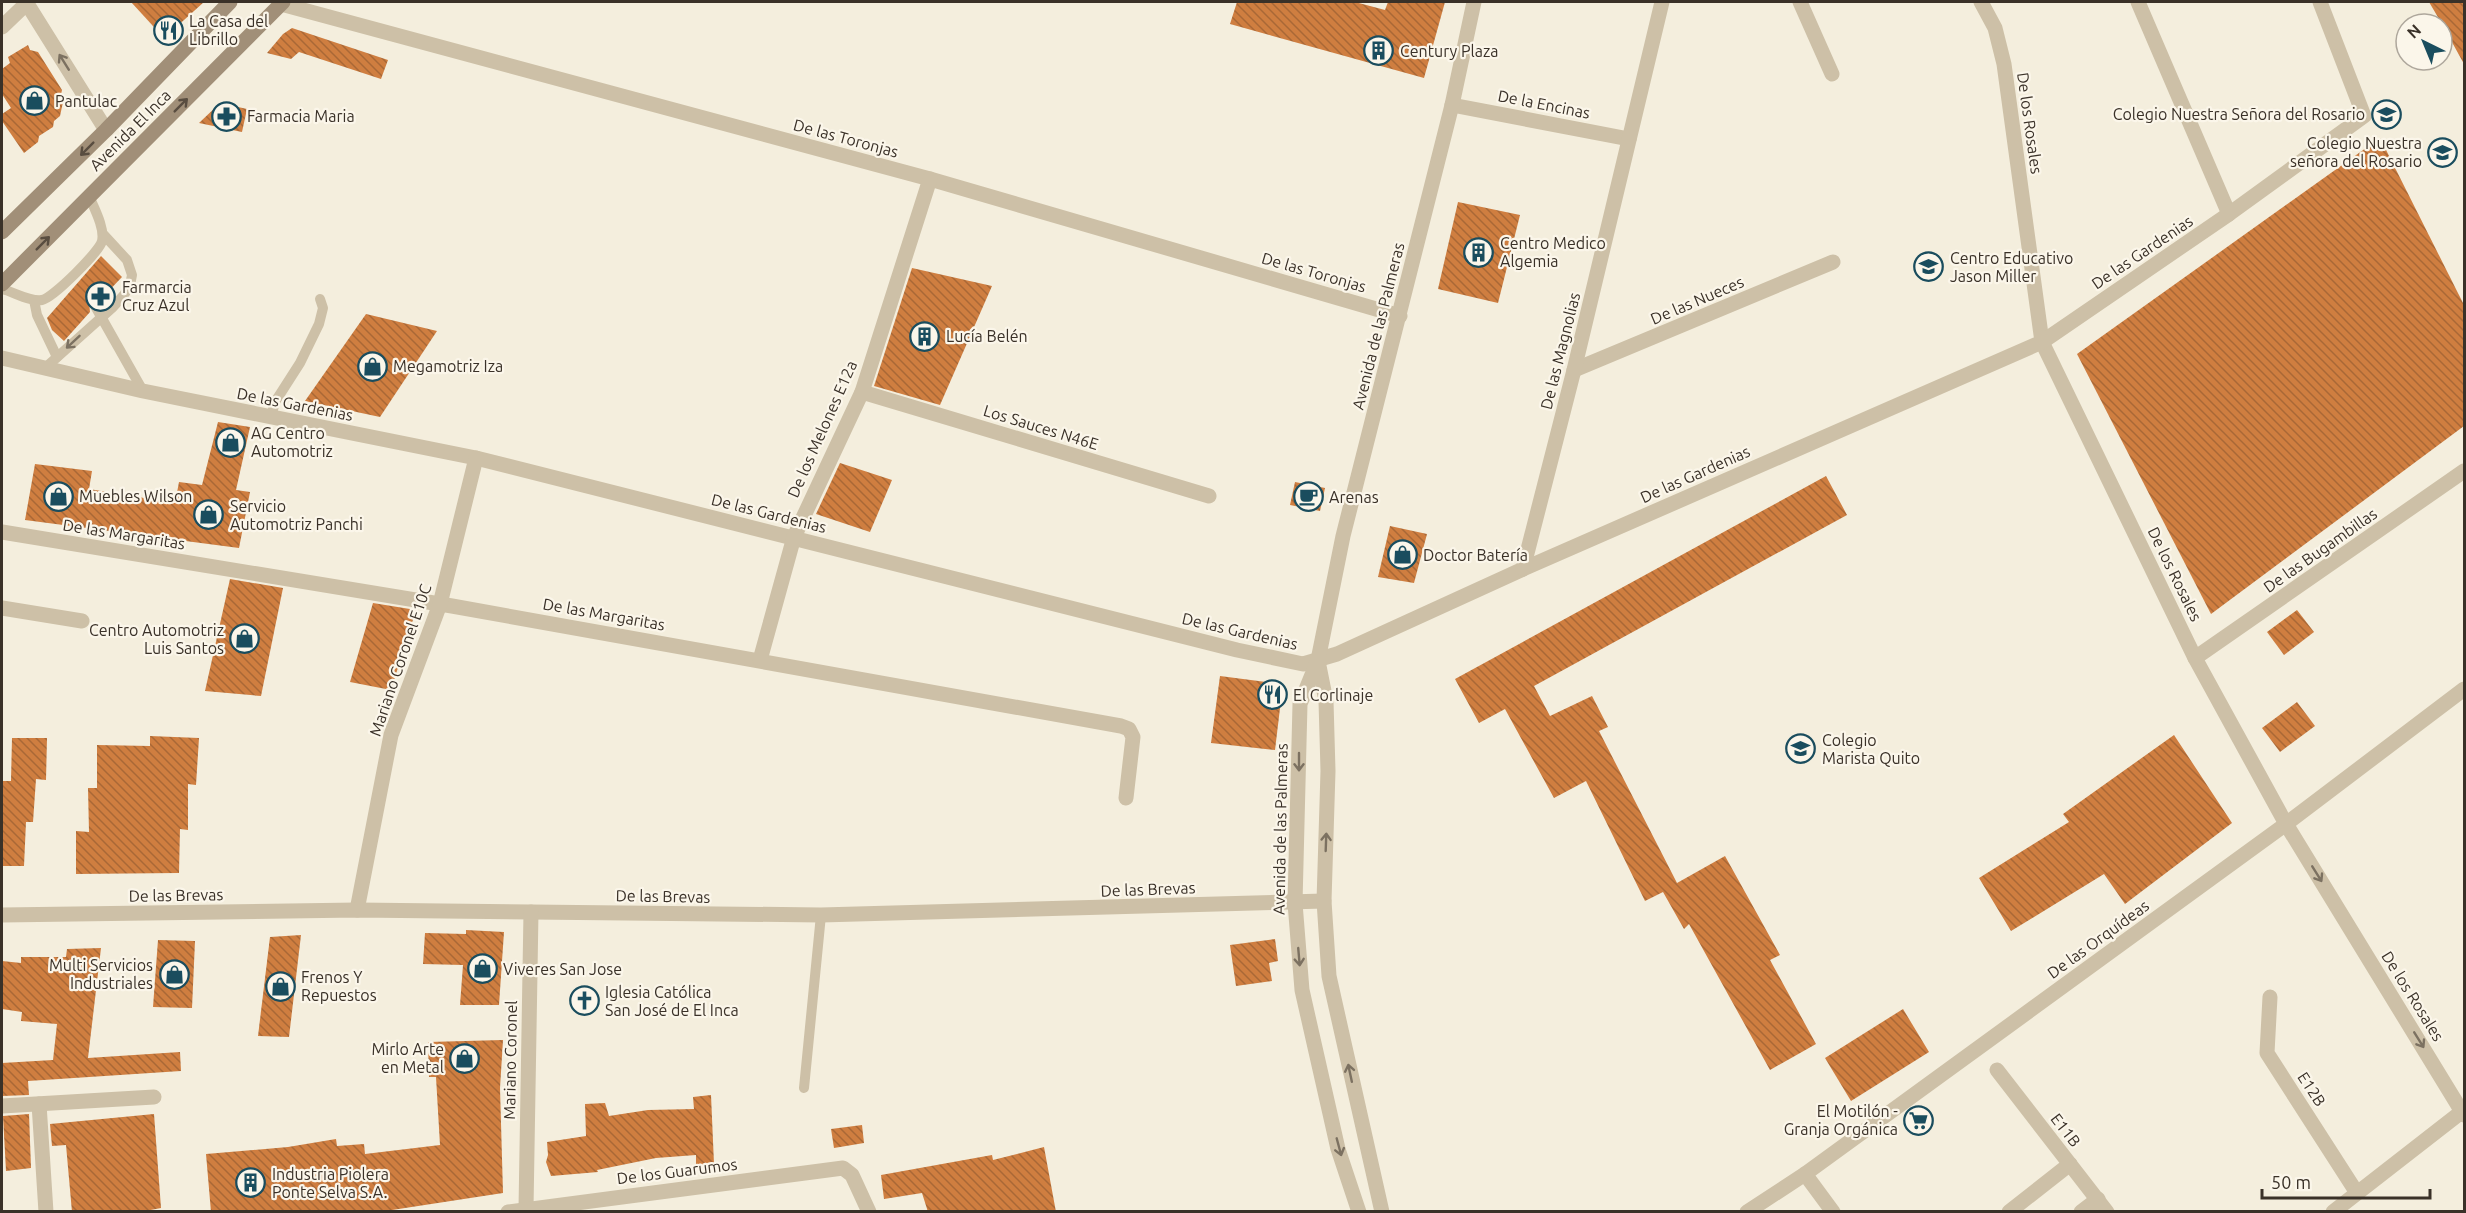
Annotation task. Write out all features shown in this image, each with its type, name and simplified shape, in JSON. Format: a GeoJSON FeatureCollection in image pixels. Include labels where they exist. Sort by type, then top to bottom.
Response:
{"type":"FeatureCollection","features":[{"type":"Feature","properties":{"kind":"main road","name":"Avenida El Inca"},"geometry":{"type":"LineString","coordinates":[[2,232],[106,130],[230,2]]}},
{"type":"Feature","properties":{"kind":"main road","name":"Avenida El Inca"},"geometry":{"type":"LineString","coordinates":[[2,284],[282,3]]}},
{"type":"Feature","properties":{"kind":"street"},"geometry":{"type":"LineString","coordinates":[[2,27],[27,2],[106,130]]}},
{"type":"Feature","properties":{"kind":"street","name":"Avenida de las Palmeras"},"geometry":{"type":"LineString","coordinates":[[1359,1212],[1338,1149],[1302,990],[1295,903],[1300,704],[1318,660],[1343,536],[1452,105],[1474,2]]}},
{"type":"Feature","properties":{"kind":"street","name":"De las Magnolias"},"geometry":{"type":"LineString","coordinates":[[1523,569],[1574,370],[1662,2]]}},
{"type":"Feature","properties":{"kind":"street"},"geometry":{"type":"LineString","coordinates":[[1800,2],[1832,74]]}},
{"type":"Feature","properties":{"kind":"street","name":"De los Rosales"},"geometry":{"type":"LineString","coordinates":[[1981,2],[1995,28],[2004,64],[2042,342],[2196,658],[2286,824],[2464,1112]]}},
{"type":"Feature","properties":{"kind":"street"},"geometry":{"type":"LineString","coordinates":[[2138,2],[2229,214]]}},
{"type":"Feature","properties":{"kind":"street","name":"De las Gardenias"},"geometry":{"type":"LineString","coordinates":[[2,358],[143,391],[476,458],[1237,650],[1303,664],[1336,654],[1523,569],[2042,342],[2229,214],[2364,116],[2320,2]]}},
{"type":"Feature","properties":{"kind":"street","name":"De las Toronjas"},"geometry":{"type":"LineString","coordinates":[[282,3],[930,179],[1400,316]]}},
{"type":"Feature","properties":{"kind":"street","name":"De la Encinas"},"geometry":{"type":"LineString","coordinates":[[1452,105],[1629,139]]}},
{"type":"Feature","properties":{"kind":"street","name":"De los Melones E12a"},"geometry":{"type":"LineString","coordinates":[[760,660],[794,537],[862,392],[930,179]]}},
{"type":"Feature","properties":{"kind":"street","name":"De las Nueces"},"geometry":{"type":"LineString","coordinates":[[1574,370],[1833,262]]}},
{"type":"Feature","properties":{"kind":"street","name":"Los Sauces N46E"},"geometry":{"type":"LineString","coordinates":[[862,392],[1209,496]]}},
{"type":"Feature","properties":{"kind":"street","name":"Mariano Coronel E10C"},"geometry":{"type":"LineString","coordinates":[[357,910],[391,735],[440,604],[476,458]]}},
{"type":"Feature","properties":{"kind":"street","name":"De las Bugambillas"},"geometry":{"type":"LineString","coordinates":[[2196,658],[2464,471]]}},
{"type":"Feature","properties":{"kind":"street","name":"De las Margaritas"},"geometry":{"type":"LineString","coordinates":[[2,532],[440,604],[760,660],[1129,729],[1133,737],[1126,798]]}},
{"type":"Feature","properties":{"kind":"street"},"geometry":{"type":"LineString","coordinates":[[2,608],[82,621]]}},
{"type":"Feature","properties":{"kind":"street","name":"Avenida de las Palmeras"},"geometry":{"type":"LineString","coordinates":[[1318,660],[1326,701],[1328,771],[1324,901],[1329,976],[1382,1212]]}},
{"type":"Feature","properties":{"kind":"street","name":"De las Orquídeas"},"geometry":{"type":"LineString","coordinates":[[1748,1212],[1805,1174],[2286,824],[2464,688]]}},
{"type":"Feature","properties":{"kind":"street","name":"De las Brevas"},"geometry":{"type":"LineString","coordinates":[[2,915],[357,910],[821,915],[1324,901]]}},
{"type":"Feature","properties":{"kind":"street","name":"Mariano Coronel"},"geometry":{"type":"LineString","coordinates":[[526,1209],[531,912]]}},
{"type":"Feature","properties":{"kind":"street","name":"E12B"},"geometry":{"type":"LineString","coordinates":[[2270,997],[2267,1053],[2356,1193]]}},
{"type":"Feature","properties":{"kind":"street","name":"E11B"},"geometry":{"type":"LineString","coordinates":[[1997,1070],[2107,1212]]}},
{"type":"Feature","properties":{"kind":"street"},"geometry":{"type":"LineString","coordinates":[[2,1106],[154,1097]]}},
{"type":"Feature","properties":{"kind":"street"},"geometry":{"type":"LineString","coordinates":[[39,1104],[46,1212]]}},
{"type":"Feature","properties":{"kind":"street"},"geometry":{"type":"LineString","coordinates":[[2332,1212],[2464,1112]]}},
{"type":"Feature","properties":{"kind":"street"},"geometry":{"type":"LineString","coordinates":[[2009,1212],[2070,1164]]}},
{"type":"Feature","properties":{"kind":"street","name":"De los Guarumos"},"geometry":{"type":"LineString","coordinates":[[508,1212],[843,1168],[849,1171],[869,1212]]}},
{"type":"Feature","properties":{"kind":"street"},"geometry":{"type":"LineString","coordinates":[[1805,1174],[1833,1212]]}},
{"type":"Feature","properties":{"kind":"street"},"geometry":{"type":"LineString","coordinates":[[2081,1212],[2098,1198]]}},
{"type":"Feature","properties":{"kind":"lane"},"geometry":{"type":"LineString","coordinates":[[45,368],[98,311],[124,294],[130,285],[132,275],[127,260],[103,234],[89,196]]}},
{"type":"Feature","properties":{"kind":"lane"},"geometry":{"type":"LineString","coordinates":[[2,289],[34,300],[50,297],[77,276],[102,243],[103,234]]}},
{"type":"Feature","properties":{"kind":"lane"},"geometry":{"type":"LineString","coordinates":[[271,417],[275,402],[300,363],[319,324],[323,308],[320,299]]}},
{"type":"Feature","properties":{"kind":"lane"},"geometry":{"type":"LineString","coordinates":[[34,300],[37,315],[57,357]]}},
{"type":"Feature","properties":{"kind":"lane"},"geometry":{"type":"LineString","coordinates":[[98,311],[143,391]]}},
{"type":"Feature","properties":{"kind":"lane"},"geometry":{"type":"LineString","coordinates":[[804,1088],[821,915]]}},
{"type":"Feature","properties":{"kind":"building"},"geometry":{"type":"Polygon","coordinates":[[[131,2],[204,2],[164,38],[131,2]]]}},
{"type":"Feature","properties":{"kind":"building","name":"Century Plaza"},"geometry":{"type":"Polygon","coordinates":[[[1237,2],[1355,2],[1385,10],[1388,2],[1445,2],[1424,78],[1230,24],[1237,2]]]}},
{"type":"Feature","properties":{"kind":"building"},"geometry":{"type":"Polygon","coordinates":[[[2429,2],[2464,2],[2464,64],[2454,46],[2454,12],[2435,12],[2429,2]]]}},
{"type":"Feature","properties":{"kind":"building"},"geometry":{"type":"Polygon","coordinates":[[[292,28],[388,60],[381,79],[299,52],[291,59],[267,53],[283,34],[292,28]]]}},
{"type":"Feature","properties":{"kind":"building","name":"Pantulac"},"geometry":{"type":"Polygon","coordinates":[[[28,45],[30,50],[38,52],[62,90],[60,99],[63,102],[60,116],[54,121],[53,127],[39,136],[38,142],[24,153],[2,121],[2,114],[11,108],[2,94],[2,69],[10,63],[8,57],[28,45]]]}},
{"type":"Feature","properties":{"kind":"building","name":"Farmacia Maria"},"geometry":{"type":"Polygon","coordinates":[[[220,103],[247,109],[242,132],[199,123],[220,103]]]}},
{"type":"Feature","properties":{"kind":"building"},"geometry":{"type":"Polygon","coordinates":[[[2380,138],[2464,305],[2464,426],[2211,614],[2077,354],[2380,138]]]}},
{"type":"Feature","properties":{"kind":"building","name":"Centro Medico Algemia"},"geometry":{"type":"Polygon","coordinates":[[[1458,202],[1520,215],[1498,303],[1438,289],[1458,202]]]}},
{"type":"Feature","properties":{"kind":"building"},"geometry":{"type":"Polygon","coordinates":[[[101,256],[122,277],[100,300],[94,299],[89,302],[90,312],[64,341],[52,330],[47,318],[101,256]]]}},
{"type":"Feature","properties":{"kind":"building","name":"Lucía Belén"},"geometry":{"type":"Polygon","coordinates":[[[912,268],[992,286],[940,405],[874,386],[912,268]]]}},
{"type":"Feature","properties":{"kind":"building","name":"Megamotriz Iza"},"geometry":{"type":"Polygon","coordinates":[[[366,314],[437,331],[380,417],[305,401],[366,314]]]}},
{"type":"Feature","properties":{"kind":"building"},"geometry":{"type":"Polygon","coordinates":[[[218,422],[250,427],[236,490],[250,492],[239,548],[25,520],[35,464],[92,471],[89,489],[175,503],[179,482],[202,485],[218,422]]]}},
{"type":"Feature","properties":{"kind":"building"},"geometry":{"type":"Polygon","coordinates":[[[840,463],[892,480],[870,532],[816,514],[840,463]]]}},
{"type":"Feature","properties":{"kind":"building"},"geometry":{"type":"Polygon","coordinates":[[[1826,476],[1847,515],[1534,686],[1550,716],[1592,696],[1608,727],[1599,731],[1677,883],[1725,856],[1780,955],[1770,960],[1816,1044],[1770,1070],[1689,924],[1684,929],[1663,892],[1645,901],[1586,781],[1554,798],[1505,709],[1479,723],[1455,679],[1826,476]]]}},
{"type":"Feature","properties":{"kind":"building","name":"Arenas"},"geometry":{"type":"Polygon","coordinates":[[[1295,482],[1325,488],[1320,511],[1290,505],[1295,482]]]}},
{"type":"Feature","properties":{"kind":"building","name":"Doctor Batería"},"geometry":{"type":"Polygon","coordinates":[[[1390,526],[1427,534],[1414,583],[1378,577],[1390,526]]]}},
{"type":"Feature","properties":{"kind":"building","name":"Centro Automotriz Luis Santos"},"geometry":{"type":"Polygon","coordinates":[[[230,579],[283,588],[261,696],[205,691],[230,579]]]}},
{"type":"Feature","properties":{"kind":"building"},"geometry":{"type":"Polygon","coordinates":[[[373,603],[416,610],[391,690],[350,682],[373,603]]]}},
{"type":"Feature","properties":{"kind":"building"},"geometry":{"type":"Polygon","coordinates":[[[2297,610],[2314,632],[2284,655],[2267,632],[2297,610]]]}},
{"type":"Feature","properties":{"kind":"building"},"geometry":{"type":"Polygon","coordinates":[[[1220,676],[1266,682],[1276,691],[1281,700],[1275,750],[1211,743],[1220,676]]]}},
{"type":"Feature","properties":{"kind":"building"},"geometry":{"type":"Polygon","coordinates":[[[2297,702],[2315,726],[2280,752],[2262,728],[2297,702]]]}},
{"type":"Feature","properties":{"kind":"building"},"geometry":{"type":"Polygon","coordinates":[[[2174,735],[2232,823],[2125,904],[2104,874],[2011,931],[1979,878],[2069,822],[2063,814],[2174,735]]]}},
{"type":"Feature","properties":{"kind":"building"},"geometry":{"type":"Polygon","coordinates":[[[150,736],[199,738],[196,785],[188,784],[188,830],[180,829],[179,873],[76,874],[76,831],[89,832],[88,788],[97,788],[97,745],[150,746],[150,736]]]}},
{"type":"Feature","properties":{"kind":"building"},"geometry":{"type":"Polygon","coordinates":[[[12,738],[47,738],[46,780],[36,779],[33,822],[26,822],[24,866],[2,866],[2,781],[11,781],[12,738]]]}},
{"type":"Feature","properties":{"kind":"building","name":"Viveres San Jose"},"geometry":{"type":"Polygon","coordinates":[[[466,930],[504,932],[499,1005],[460,1005],[463,965],[423,964],[425,933],[466,934],[466,930]]]}},
{"type":"Feature","properties":{"kind":"building","name":"Frenos Y Repuestos"},"geometry":{"type":"Polygon","coordinates":[[[301,935],[289,1037],[258,1036],[270,937],[301,935]]]}},
{"type":"Feature","properties":{"kind":"building"},"geometry":{"type":"Polygon","coordinates":[[[1275,939],[1278,961],[1269,963],[1272,981],[1236,986],[1230,945],[1275,939]]]}},
{"type":"Feature","properties":{"kind":"building","name":"Multi Servicios Industriales"},"geometry":{"type":"Polygon","coordinates":[[[158,940],[195,941],[192,1008],[153,1007],[158,940]]]}},
{"type":"Feature","properties":{"kind":"building"},"geometry":{"type":"Polygon","coordinates":[[[101,948],[88,1058],[180,1052],[181,1071],[28,1081],[29,1095],[2,1096],[2,1063],[53,1060],[57,1024],[21,1021],[22,1012],[2,1009],[2,961],[21,963],[21,957],[66,957],[67,949],[101,948]]]}},
{"type":"Feature","properties":{"kind":"building"},"geometry":{"type":"Polygon","coordinates":[[[1903,1009],[1929,1052],[1851,1101],[1825,1058],[1903,1009]]]}},
{"type":"Feature","properties":{"kind":"building"},"geometry":{"type":"Polygon","coordinates":[[[503,1040],[500,1088],[503,1193],[379,1212],[211,1212],[206,1154],[288,1147],[336,1139],[337,1146],[364,1144],[365,1154],[440,1145],[436,1077],[429,1077],[428,1042],[503,1040]]]}},
{"type":"Feature","properties":{"kind":"building"},"geometry":{"type":"Polygon","coordinates":[[[711,1095],[714,1164],[696,1165],[696,1155],[656,1158],[597,1170],[598,1172],[551,1176],[546,1162],[547,1142],[586,1136],[585,1104],[605,1103],[609,1116],[648,1110],[694,1109],[693,1097],[711,1095]]]}},
{"type":"Feature","properties":{"kind":"building"},"geometry":{"type":"Polygon","coordinates":[[[29,1114],[31,1168],[6,1171],[3,1116],[29,1114]]]}},
{"type":"Feature","properties":{"kind":"building"},"geometry":{"type":"Polygon","coordinates":[[[154,1114],[161,1208],[140,1212],[72,1212],[66,1145],[52,1146],[50,1124],[154,1114]]]}},
{"type":"Feature","properties":{"kind":"building"},"geometry":{"type":"Polygon","coordinates":[[[862,1125],[864,1143],[834,1148],[831,1129],[862,1125]]]}},
{"type":"Feature","properties":{"kind":"building"},"geometry":{"type":"Polygon","coordinates":[[[1044,1147],[1056,1212],[928,1212],[922,1193],[884,1199],[881,1175],[992,1155],[993,1160],[1044,1147]]]}},
{"type":"Feature","properties":{"kind":"place","name":"La Casa del Librillo"},"geometry":{"type":"Point","coordinates":[168,30]}},
{"type":"Feature","properties":{"kind":"place","name":"Century Plaza"},"geometry":{"type":"Point","coordinates":[1379,51]}},
{"type":"Feature","properties":{"kind":"place","name":"Pantulac"},"geometry":{"type":"Point","coordinates":[34,101]}},
{"type":"Feature","properties":{"kind":"place","name":"Colegio Nuestra Señora del Rosario"},"geometry":{"type":"Point","coordinates":[2386,114]}},
{"type":"Feature","properties":{"kind":"place","name":"Farmacia Maria"},"geometry":{"type":"Point","coordinates":[226,116]}},
{"type":"Feature","properties":{"kind":"place","name":"Colegio Nuestra señora del Rosario"},"geometry":{"type":"Point","coordinates":[2443,152]}},
{"type":"Feature","properties":{"kind":"place","name":"Centro Medico Algemia"},"geometry":{"type":"Point","coordinates":[1479,252]}},
{"type":"Feature","properties":{"kind":"place","name":"Centro Educativo Jason Miller"},"geometry":{"type":"Point","coordinates":[1929,267]}},
{"type":"Feature","properties":{"kind":"place","name":"Farmarcia Cruz Azul"},"geometry":{"type":"Point","coordinates":[101,296]}},
{"type":"Feature","properties":{"kind":"place","name":"Lucía Belén"},"geometry":{"type":"Point","coordinates":[925,336]}},
{"type":"Feature","properties":{"kind":"place","name":"Megamotriz Iza"},"geometry":{"type":"Point","coordinates":[372,366]}},
{"type":"Feature","properties":{"kind":"place","name":"AG Centro Automotriz"},"geometry":{"type":"Point","coordinates":[230,442]}},
{"type":"Feature","properties":{"kind":"place","name":"Muebles Wilson"},"geometry":{"type":"Point","coordinates":[58,496]}},
{"type":"Feature","properties":{"kind":"place","name":"Arenas"},"geometry":{"type":"Point","coordinates":[1308,497]}},
{"type":"Feature","properties":{"kind":"place","name":"Servicio Automotriz Panchi"},"geometry":{"type":"Point","coordinates":[209,515]}},
{"type":"Feature","properties":{"kind":"place","name":"Doctor Batería"},"geometry":{"type":"Point","coordinates":[1402,555]}},
{"type":"Feature","properties":{"kind":"place","name":"Centro Automotriz Luis Santos"},"geometry":{"type":"Point","coordinates":[245,639]}},
{"type":"Feature","properties":{"kind":"place","name":"El Corlinaje"},"geometry":{"type":"Point","coordinates":[1272,695]}},
{"type":"Feature","properties":{"kind":"place","name":"Colegio Marista Quito"},"geometry":{"type":"Point","coordinates":[1801,749]}},
{"type":"Feature","properties":{"kind":"place","name":"Viveres San Jose"},"geometry":{"type":"Point","coordinates":[482,969]}},
{"type":"Feature","properties":{"kind":"place","name":"Multi Servicios Industriales"},"geometry":{"type":"Point","coordinates":[174,974]}},
{"type":"Feature","properties":{"kind":"place","name":"Frenos Y Repuestos"},"geometry":{"type":"Point","coordinates":[280,986]}},
{"type":"Feature","properties":{"kind":"place","name":"Iglesia Católica San José de El Inca"},"geometry":{"type":"Point","coordinates":[584,1001]}},
{"type":"Feature","properties":{"kind":"place","name":"Mirlo Arte en Metal"},"geometry":{"type":"Point","coordinates":[465,1058]}},
{"type":"Feature","properties":{"kind":"place","name":"El Motilón - Granja Orgánica"},"geometry":{"type":"Point","coordinates":[1919,1120]}},
{"type":"Feature","properties":{"kind":"place","name":"Industria Piolera Ponte Selva S.A."},"geometry":{"type":"Point","coordinates":[251,1183]}}]}
